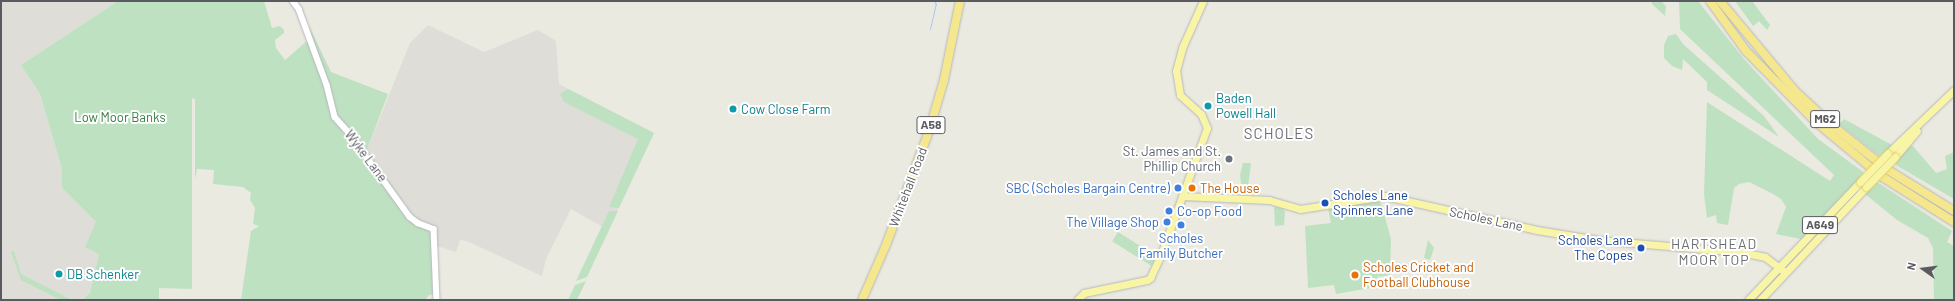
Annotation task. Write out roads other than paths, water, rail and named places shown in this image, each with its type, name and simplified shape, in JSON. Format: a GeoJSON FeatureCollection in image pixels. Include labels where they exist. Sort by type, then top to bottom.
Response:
{"type":"FeatureCollection","features":[{"type":"Feature","properties":{"kind":"highway","name":"Whitehall Road"},"geometry":{"type":"LineString","coordinates":[[862,300],[886,245],[929,132],[944,80],[960,1]]}},
{"type":"Feature","properties":{"kind":"highway","name":"M62"},"geometry":{"type":"LineString","coordinates":[[1710,1],[1746,51],[1816,122],[1881,176],[1954,222]]}},
{"type":"Feature","properties":{"kind":"highway","name":"M62"},"geometry":{"type":"LineString","coordinates":[[1720,1],[1795,91],[1864,152],[1910,184],[1954,211]]}},
{"type":"Feature","properties":{"kind":"highway"},"geometry":{"type":"LineString","coordinates":[[1910,184],[1954,205]]}},
{"type":"Feature","properties":{"kind":"main road"},"geometry":{"type":"LineString","coordinates":[[1076,300],[1084,293],[1141,282],[1150,278],[1183,196],[1207,128],[1201,114],[1180,95],[1176,67],[1203,1]]}},
{"type":"Feature","properties":{"kind":"main road","name":"A649"},"geometry":{"type":"LineString","coordinates":[[1748,300],[1888,153],[1954,90]]}},
{"type":"Feature","properties":{"kind":"main road","name":"A649"},"geometry":{"type":"LineString","coordinates":[[1761,300],[1785,272],[1895,157],[1933,111]]}},
{"type":"Feature","properties":{"kind":"main road","name":"Scholes Lane"},"geometry":{"type":"LineString","coordinates":[[1183,196],[1269,200],[1300,209],[1385,196],[1537,230],[1598,240],[1740,252],[1765,257],[1785,272]]}},
{"type":"Feature","properties":{"kind":"main road"},"geometry":{"type":"LineString","coordinates":[[1752,300],[1761,300],[1757,290]]}},
{"type":"Feature","properties":{"kind":"street","name":"Wyke Lane"},"geometry":{"type":"LineString","coordinates":[[294,1],[300,11],[327,85],[335,117],[351,135],[410,217],[418,223],[434,229],[437,300]]}},
{"type":"Feature","properties":{"kind":"waterway"},"geometry":{"type":"LineString","coordinates":[[930,29],[936,4],[934,1]]}},
{"type":"Feature","properties":{"kind":"place","name":"Baden Powell Hall"},"geometry":{"type":"Point","coordinates":[1208,106]}},
{"type":"Feature","properties":{"kind":"place","name":"Cow Close Farm"},"geometry":{"type":"Point","coordinates":[733,109]}},
{"type":"Feature","properties":{"kind":"place","name":"St. James and St. Phillip Church"},"geometry":{"type":"Point","coordinates":[1229,159]}},
{"type":"Feature","properties":{"kind":"place","name":"SBC (Scholes Bargain Centre)"},"geometry":{"type":"Point","coordinates":[1178,188]}},
{"type":"Feature","properties":{"kind":"place","name":"The House"},"geometry":{"type":"Point","coordinates":[1192,188]}},
{"type":"Feature","properties":{"kind":"place","name":"Scholes Lane Spinners Lane"},"geometry":{"type":"Point","coordinates":[1325,203]}},
{"type":"Feature","properties":{"kind":"place","name":"Co-op Food"},"geometry":{"type":"Point","coordinates":[1169,211]}},
{"type":"Feature","properties":{"kind":"place","name":"The Village Shop"},"geometry":{"type":"Point","coordinates":[1167,222]}},
{"type":"Feature","properties":{"kind":"place","name":"Scholes Family Butcher"},"geometry":{"type":"Point","coordinates":[1181,225]}},
{"type":"Feature","properties":{"kind":"place","name":"Scholes Lane The Copes"},"geometry":{"type":"Point","coordinates":[1641,248]}},
{"type":"Feature","properties":{"kind":"place","name":"DB Schenker"},"geometry":{"type":"Point","coordinates":[59,274]}},
{"type":"Feature","properties":{"kind":"place","name":"Scholes Cricket and Football Clubhouse"},"geometry":{"type":"Point","coordinates":[1355,275]}},
{"type":"Feature","properties":{"kind":"district","name":"SCHOLES"},"geometry":{"type":"Point","coordinates":[1279,134]}},
{"type":"Feature","properties":{"kind":"district","name":"HARTSHEAD MOOR TOP"},"geometry":{"type":"Point","coordinates":[1714,252]}},
{"type":"Feature","properties":{"kind":"park label","name":"Low Moor Banks"},"geometry":{"type":"Point","coordinates":[120,117]}}]}
